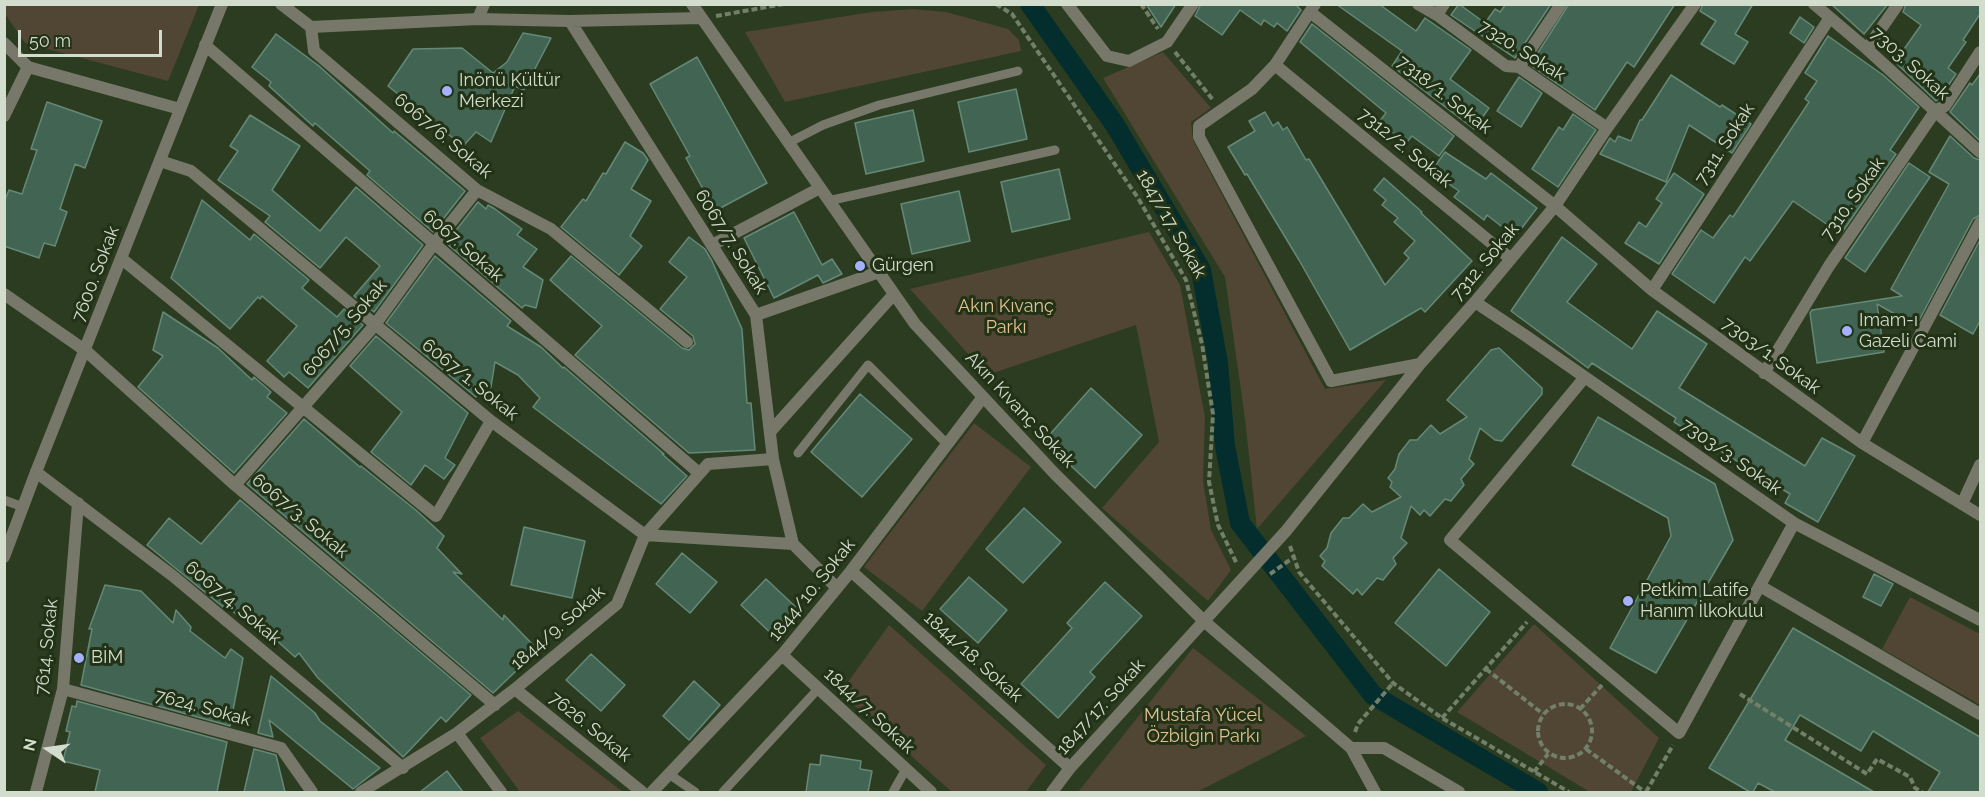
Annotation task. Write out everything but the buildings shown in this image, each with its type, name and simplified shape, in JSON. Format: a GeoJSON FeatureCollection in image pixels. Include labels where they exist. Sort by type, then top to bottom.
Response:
{"type":"FeatureCollection","features":[{"type":"Feature","properties":{"kind":"street","name":"7600. Sokak"},"geometry":{"type":"LineString","coordinates":[[4,557],[222,4]]}},
{"type":"Feature","properties":{"kind":"street"},"geometry":{"type":"LineString","coordinates":[[280,4],[311,27],[478,19],[570,21],[701,18]]}},
{"type":"Feature","properties":{"kind":"street"},"geometry":{"type":"LineString","coordinates":[[478,19],[484,4]]}},
{"type":"Feature","properties":{"kind":"street","name":"Akın Kıvanç Sokak"},"geometry":{"type":"LineString","coordinates":[[692,4],[915,324],[1054,474],[1205,622],[1351,748],[1376,792]]}},
{"type":"Feature","properties":{"kind":"street"},"geometry":{"type":"LineString","coordinates":[[1067,4],[1107,56],[1129,61],[1167,42],[1193,4]]}},
{"type":"Feature","properties":{"kind":"street","name":"7320. Sokak"},"geometry":{"type":"LineString","coordinates":[[1418,4],[1437,15],[1506,66],[1519,68],[1607,128]]}},
{"type":"Feature","properties":{"kind":"street"},"geometry":{"type":"LineString","coordinates":[[1437,15],[1444,4]]}},
{"type":"Feature","properties":{"kind":"street"},"geometry":{"type":"LineString","coordinates":[[1519,68],[1561,4]]}},
{"type":"Feature","properties":{"kind":"street","name":"7312. Sokak"},"geometry":{"type":"LineString","coordinates":[[1238,585],[1286,531],[1420,364],[1555,206],[1695,4]]}},
{"type":"Feature","properties":{"kind":"street","name":"7303. Sokak"},"geometry":{"type":"LineString","coordinates":[[1814,4],[1936,110],[1980,152]]}},
{"type":"Feature","properties":{"kind":"street"},"geometry":{"type":"LineString","coordinates":[[1867,49],[1898,4]]}},
{"type":"Feature","properties":{"kind":"street"},"geometry":{"type":"LineString","coordinates":[[1312,8],[1275,65],[1252,89],[1199,126],[1199,137],[1331,381],[1420,364]]}},
{"type":"Feature","properties":{"kind":"street","name":"7318/1. Sokak"},"geometry":{"type":"LineString","coordinates":[[1312,8],[1555,206]]}},
{"type":"Feature","properties":{"kind":"street","name":"7311. Sokak"},"geometry":{"type":"LineString","coordinates":[[1652,290],[1829,19]]}},
{"type":"Feature","properties":{"kind":"street","name":"6067/7. Sokak"},"geometry":{"type":"LineString","coordinates":[[570,21],[756,315],[773,459],[793,544]]}},
{"type":"Feature","properties":{"kind":"street","name":"6067/6. Sokak"},"geometry":{"type":"LineString","coordinates":[[311,27],[314,51],[477,190],[551,229],[687,342]]}},
{"type":"Feature","properties":{"kind":"street"},"geometry":{"type":"LineString","coordinates":[[4,43],[28,67],[180,109]]}},
{"type":"Feature","properties":{"kind":"street","name":"6067. Sokak"},"geometry":{"type":"LineString","coordinates":[[205,45],[699,473]]}},
{"type":"Feature","properties":{"kind":"street","name":"7310. Sokak"},"geometry":{"type":"LineString","coordinates":[[1764,373],[1829,266],[1936,110],[1945,106],[1980,52]]}},
{"type":"Feature","properties":{"kind":"street","name":"7312/2. Sokak"},"geometry":{"type":"LineString","coordinates":[[1275,65],[1511,260]]}},
{"type":"Feature","properties":{"kind":"street"},"geometry":{"type":"LineString","coordinates":[[4,116],[28,67]]}},
{"type":"Feature","properties":{"kind":"street","name":"6067/1. Sokak"},"geometry":{"type":"LineString","coordinates":[[160,161],[191,171],[491,422],[645,535]]}},
{"type":"Feature","properties":{"kind":"street"},"geometry":{"type":"LineString","coordinates":[[712,245],[820,188]]}},
{"type":"Feature","properties":{"kind":"street","name":"6067/5. Sokak"},"geometry":{"type":"LineString","coordinates":[[236,485],[374,326],[477,190]]}},
{"type":"Feature","properties":{"kind":"street","name":"7303/1. Sokak"},"geometry":{"type":"LineString","coordinates":[[1555,206],[1652,290],[1764,373],[1862,444],[1980,515]]}},
{"type":"Feature","properties":{"kind":"street"},"geometry":{"type":"LineString","coordinates":[[1862,444],[1980,223]]}},
{"type":"Feature","properties":{"kind":"street"},"geometry":{"type":"LineString","coordinates":[[122,259],[436,516],[491,422]]}},
{"type":"Feature","properties":{"kind":"street"},"geometry":{"type":"LineString","coordinates":[[756,315],[879,272]]}},
{"type":"Feature","properties":{"kind":"street","name":"6067/3. Sokak"},"geometry":{"type":"LineString","coordinates":[[4,294],[86,351],[236,485],[495,705]]}},
{"type":"Feature","properties":{"kind":"street"},"geometry":{"type":"LineString","coordinates":[[770,432],[894,294]]}},
{"type":"Feature","properties":{"kind":"street","name":"7303/3. Sokak"},"geometry":{"type":"LineString","coordinates":[[1475,302],[1585,376],[1794,523],[1980,620]]}},
{"type":"Feature","properties":{"kind":"street"},"geometry":{"type":"LineString","coordinates":[[1585,376],[1450,540],[1679,733],[1794,523]]}},
{"type":"Feature","properties":{"kind":"street","name":"1844/10. Sokak"},"geometry":{"type":"LineString","coordinates":[[652,792],[782,655],[851,572],[983,397]]}},
{"type":"Feature","properties":{"kind":"street","name":"1844/9. Sokak"},"geometry":{"type":"LineString","coordinates":[[361,792],[457,733],[515,689],[618,604],[645,535],[708,464],[773,459]]}},
{"type":"Feature","properties":{"kind":"street"},"geometry":{"type":"LineString","coordinates":[[1962,504],[1980,465]]}},
{"type":"Feature","properties":{"kind":"street","name":"6067/4. Sokak"},"geometry":{"type":"LineString","coordinates":[[36,472],[173,576],[403,768]]}},
{"type":"Feature","properties":{"kind":"street","name":"7614. Sokak"},"geometry":{"type":"LineString","coordinates":[[40,792],[63,689],[78,503]]}},
{"type":"Feature","properties":{"kind":"street"},"geometry":{"type":"LineString","coordinates":[[645,535],[793,544],[837,588]]}},
{"type":"Feature","properties":{"kind":"street","name":"1844/18. Sokak"},"geometry":{"type":"LineString","coordinates":[[851,572],[1070,768]]}},
{"type":"Feature","properties":{"kind":"street","name":"1847/17. Sokak"},"geometry":{"type":"LineString","coordinates":[[1052,792],[1070,768],[1238,585]]}},
{"type":"Feature","properties":{"kind":"street"},"geometry":{"type":"LineString","coordinates":[[1760,586],[1980,714]]}},
{"type":"Feature","properties":{"kind":"street","name":"1844/7. Sokak"},"geometry":{"type":"LineString","coordinates":[[782,655],[931,792]]}},
{"type":"Feature","properties":{"kind":"street","name":"7624. Sokak"},"geometry":{"type":"LineString","coordinates":[[63,689],[281,748],[312,792]]}},
{"type":"Feature","properties":{"kind":"street","name":"7626. Sokak"},"geometry":{"type":"LineString","coordinates":[[515,689],[642,792]]}},
{"type":"Feature","properties":{"kind":"street"},"geometry":{"type":"LineString","coordinates":[[457,733],[501,792]]}},
{"type":"Feature","properties":{"kind":"street"},"geometry":{"type":"LineString","coordinates":[[1351,748],[1384,748],[1459,792]]}},
{"type":"Feature","properties":{"kind":"lane"},"geometry":{"type":"LineString","coordinates":[[788,143],[823,125],[879,105],[1018,71]]}},
{"type":"Feature","properties":{"kind":"lane"},"geometry":{"type":"LineString","coordinates":[[828,201],[1055,150]]}},
{"type":"Feature","properties":{"kind":"lane"},"geometry":{"type":"LineString","coordinates":[[798,453],[868,365],[947,444]]}},
{"type":"Feature","properties":{"kind":"lane"},"geometry":{"type":"LineString","coordinates":[[4,500],[23,507]]}},
{"type":"Feature","properties":{"kind":"lane"},"geometry":{"type":"LineString","coordinates":[[723,792],[818,689]]}},
{"type":"Feature","properties":{"kind":"lane"},"geometry":{"type":"LineString","coordinates":[[893,792],[906,769]]}},
{"type":"Feature","properties":{"kind":"lane"},"geometry":{"type":"LineString","coordinates":[[669,774],[695,792]]}},
{"type":"Feature","properties":{"kind":"path"},"geometry":{"type":"LineString","coordinates":[[701,18],[784,4]]}},
{"type":"Feature","properties":{"kind":"path","name":"1847/17. Sokak"},"geometry":{"type":"LineString","coordinates":[[996,4],[1012,14],[1138,198],[1186,280],[1202,344],[1213,414],[1209,482],[1218,525],[1239,569]]}},
{"type":"Feature","properties":{"kind":"path"},"geometry":{"type":"LineString","coordinates":[[1141,4],[1167,42],[1221,110]]}},
{"type":"Feature","properties":{"kind":"path"},"geometry":{"type":"LineString","coordinates":[[1286,531],[1299,572],[1393,683],[1442,718],[1569,792]]}},
{"type":"Feature","properties":{"kind":"path"},"geometry":{"type":"LineString","coordinates":[[1265,577],[1294,557]]}},
{"type":"Feature","properties":{"kind":"path"},"geometry":{"type":"LineString","coordinates":[[1442,718],[1536,613]]}},
{"type":"Feature","properties":{"kind":"path"},"geometry":{"type":"LineString","coordinates":[[1486,669],[1543,714]]}},
{"type":"Feature","properties":{"kind":"path"},"geometry":{"type":"LineString","coordinates":[[1580,709],[1610,675]]}},
{"type":"Feature","properties":{"kind":"path"},"geometry":{"type":"LineString","coordinates":[[1358,724],[1393,683]]}},
{"type":"Feature","properties":{"kind":"path"},"geometry":{"type":"LineString","coordinates":[[1740,694],[1867,774],[1877,759],[1910,777],[1915,788],[1922,792]]}},
{"type":"Feature","properties":{"kind":"path"},"geometry":{"type":"LineString","coordinates":[[1565,704],[1580,709],[1587,715],[1592,732],[1586,749],[1572,758],[1556,758],[1548,754],[1538,740],[1537,731],[1543,714],[1556,705],[1565,704]]}},
{"type":"Feature","properties":{"kind":"path"},"geometry":{"type":"LineString","coordinates":[[1586,749],[1646,792],[1679,733]]}},
{"type":"Feature","properties":{"kind":"path"},"geometry":{"type":"LineString","coordinates":[[1534,772],[1548,754]]}},
{"type":"Feature","properties":{"kind":"green space"},"geometry":{"type":"Polygon","coordinates":[[[4,5],[199,5],[168,81],[25,43],[5,14],[4,5]]]}},
{"type":"Feature","properties":{"kind":"green space"},"geometry":{"type":"Polygon","coordinates":[[[913,9],[946,12],[1008,29],[1019,40],[1021,51],[785,102],[745,32],[872,12],[913,9]]]}},
{"type":"Feature","properties":{"kind":"green space"},"geometry":{"type":"Polygon","coordinates":[[[1163,52],[1211,108],[1191,122],[1193,140],[1325,389],[1386,380],[1257,529],[1245,419],[1225,277],[1103,78],[1163,52]]]}},
{"type":"Feature","properties":{"kind":"green space","name":"Akın Kıvanç Parkı"},"geometry":{"type":"Polygon","coordinates":[[[1149,232],[1180,285],[1205,417],[1203,481],[1211,530],[1231,570],[1208,601],[1102,508],[1159,442],[1136,325],[987,375],[910,289],[1149,232]]]}},
{"type":"Feature","properties":{"kind":"green space"},"geometry":{"type":"Polygon","coordinates":[[[974,423],[1031,467],[922,611],[864,567],[974,423]]]}},
{"type":"Feature","properties":{"kind":"green space"},"geometry":{"type":"Polygon","coordinates":[[[1910,597],[1980,634],[1980,705],[1882,649],[1910,597]]]}},
{"type":"Feature","properties":{"kind":"green space"},"geometry":{"type":"Polygon","coordinates":[[[1534,624],[1659,738],[1631,792],[1590,792],[1457,712],[1534,624]]]}},
{"type":"Feature","properties":{"kind":"green space"},"geometry":{"type":"Polygon","coordinates":[[[889,625],[1046,765],[1026,792],[952,792],[840,693],[889,625]]]}},
{"type":"Feature","properties":{"kind":"green space","name":"Mustafa Yücel Özbilgin Parkı"},"geometry":{"type":"Polygon","coordinates":[[[1193,648],[1306,736],[1197,792],[1078,792],[1193,648]]]}},
{"type":"Feature","properties":{"kind":"green space"},"geometry":{"type":"Polygon","coordinates":[[[518,711],[623,792],[520,792],[480,738],[518,711]]]}},
{"type":"Feature","properties":{"kind":"waterway"},"geometry":{"type":"LineString","coordinates":[[1030,4],[1115,125],[1201,270],[1218,363],[1225,446],[1240,523],[1373,695],[1538,792]]}},
{"type":"Feature","properties":{"kind":"place","name":"Inönü Kültür Merkezi"},"geometry":{"type":"Point","coordinates":[447,91]}},
{"type":"Feature","properties":{"kind":"place","name":"Gürgen"},"geometry":{"type":"Point","coordinates":[860,266]}},
{"type":"Feature","properties":{"kind":"place","name":"Imam-ı Gazeli Cami"},"geometry":{"type":"Point","coordinates":[1847,331]}},
{"type":"Feature","properties":{"kind":"place","name":"Petkim Latife Hanım İlkokulu"},"geometry":{"type":"Point","coordinates":[1628,601]}},
{"type":"Feature","properties":{"kind":"place","name":"BİM"},"geometry":{"type":"Point","coordinates":[79,658]}}]}
